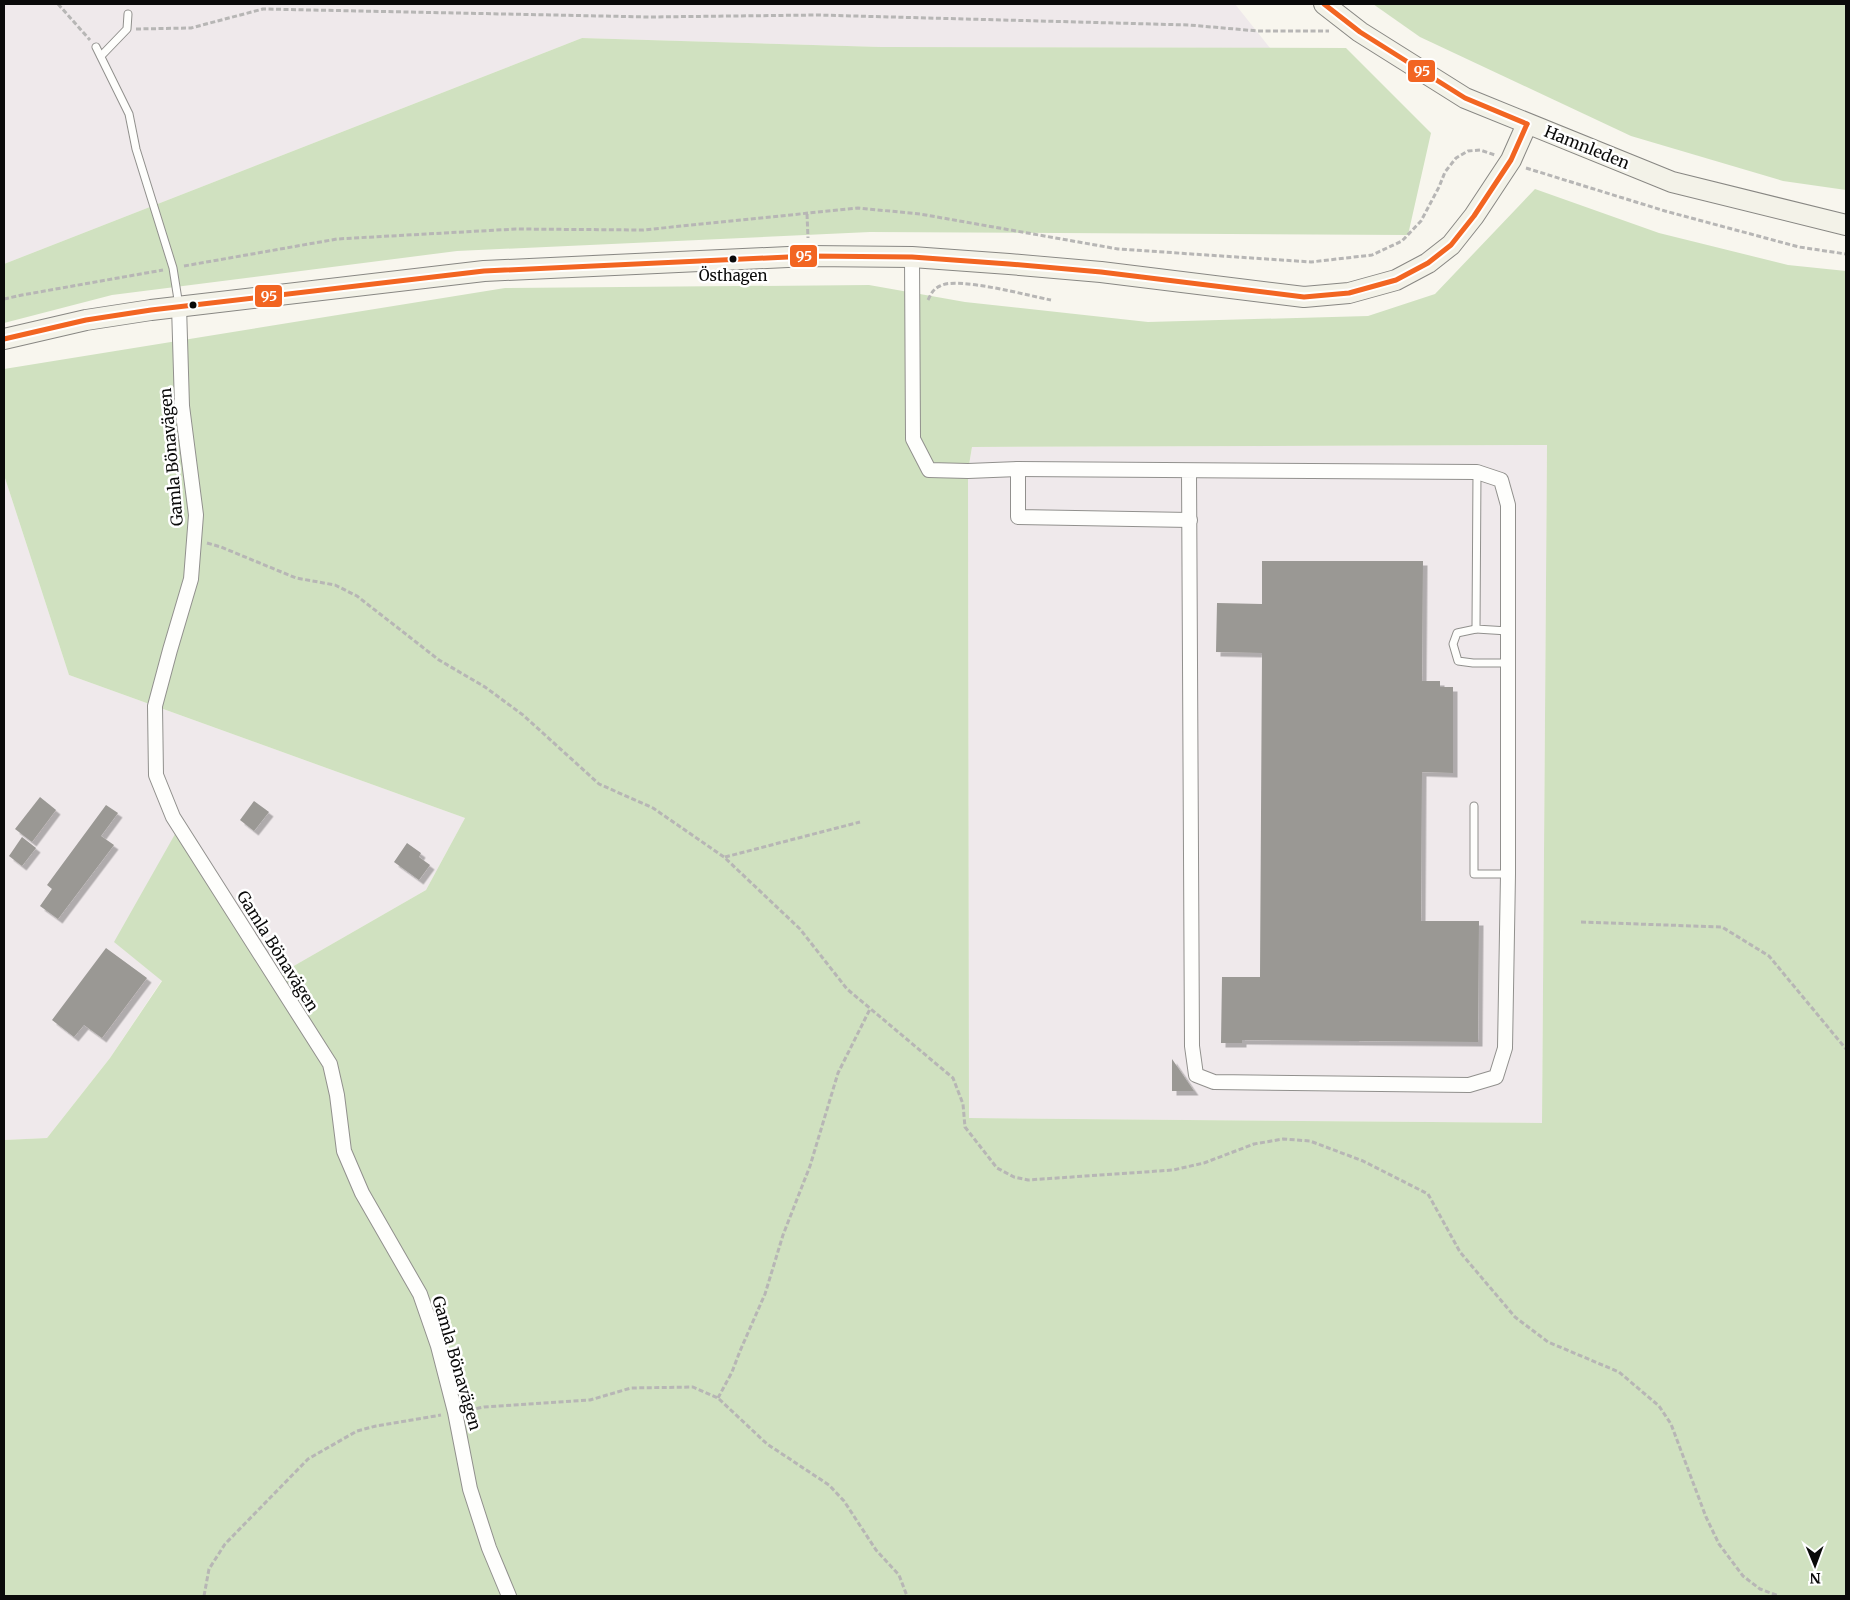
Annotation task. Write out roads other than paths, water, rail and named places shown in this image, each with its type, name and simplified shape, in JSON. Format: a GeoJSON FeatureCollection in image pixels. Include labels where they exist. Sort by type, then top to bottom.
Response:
{"type":"FeatureCollection","features":[{"type":"Feature","properties":{"kind":"street","name":"Hamnleden"},"geometry":{"type":"LineString","coordinates":[[1324,4],[1360,32],[1465,98],[1672,182],[1846,224]]}},
{"type":"Feature","properties":{"kind":"street"},"geometry":{"type":"LineString","coordinates":[[4,340],[86,320],[179,306],[484,271],[808,256],[912,257],[1101,272],[1304,297],[1349,293],[1396,280],[1428,263],[1451,245],[1474,216],[1510,160],[1527,124]]}},
{"type":"Feature","properties":{"kind":"street"},"geometry":{"type":"LineString","coordinates":[[912,257],[913,439],[929,470],[1477,472],[1501,480],[1508,505],[1508,874],[1505,1048],[1496,1077],[1469,1085],[1214,1082],[1196,1075],[1192,1046],[1190,471]]}},
{"type":"Feature","properties":{"kind":"street","name":"Gamla Bönavägen"},"geometry":{"type":"LineString","coordinates":[[179,306],[182,406],[196,515],[195,539],[192,579],[155,706],[156,775],[173,817],[330,1064],[337,1095],[344,1151],[362,1193],[420,1294],[438,1346],[455,1412],[470,1489],[489,1548],[509,1596]]}},
{"type":"Feature","properties":{"kind":"street"},"geometry":{"type":"LineString","coordinates":[[1018,469],[1018,517],[1190,520]]}},
{"type":"Feature","properties":{"kind":"lane"},"geometry":{"type":"LineString","coordinates":[[101,56],[127,29],[128,14]]}},
{"type":"Feature","properties":{"kind":"lane"},"geometry":{"type":"LineString","coordinates":[[96,47],[128,114],[136,148],[173,268],[179,306]]}},
{"type":"Feature","properties":{"kind":"lane"},"geometry":{"type":"LineString","coordinates":[[1476,629],[1477,472]]}},
{"type":"Feature","properties":{"kind":"lane"},"geometry":{"type":"LineString","coordinates":[[1507,663],[1458,661],[1453,644],[1457,633],[1476,629],[1508,631]]}},
{"type":"Feature","properties":{"kind":"lane"},"geometry":{"type":"LineString","coordinates":[[1474,806],[1474,874],[1508,874]]}},
{"type":"Feature","properties":{"kind":"place","name":"Östhagen"},"geometry":{"type":"Point","coordinates":[733,259]}}]}
